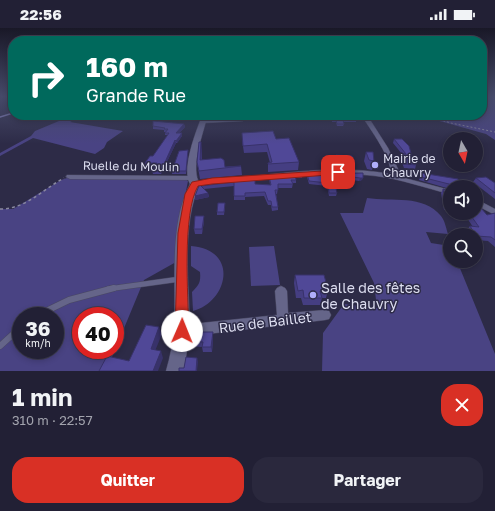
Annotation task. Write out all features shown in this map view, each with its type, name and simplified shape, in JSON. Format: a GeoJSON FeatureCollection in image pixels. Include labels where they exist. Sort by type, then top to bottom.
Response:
{"type":"FeatureCollection","features":[{"type":"Feature","properties":{"kind":"street"},"geometry":{"type":"LineString","coordinates":[[175,371],[182,331],[184,225],[189,194],[194,181],[194,149],[200,120]]}},
{"type":"Feature","properties":{"kind":"street"},"geometry":{"type":"LineString","coordinates":[[367,120],[385,148],[395,169],[393,177]]}},
{"type":"Feature","properties":{"kind":"street","name":"Ruelle du Moulin"},"geometry":{"type":"LineString","coordinates":[[70,177],[212,181],[329,172],[364,173],[393,177],[443,190]]}},
{"type":"Feature","properties":{"kind":"street"},"geometry":{"type":"LineString","coordinates":[[483,206],[495,212]]}},
{"type":"Feature","properties":{"kind":"street"},"geometry":{"type":"LineString","coordinates":[[281,291],[283,320]]}},
{"type":"Feature","properties":{"kind":"street","name":"Rue de Baillet"},"geometry":{"type":"LineString","coordinates":[[182,331],[325,315]]}},
{"type":"Feature","properties":{"kind":"lane"},"geometry":{"type":"LineString","coordinates":[[55,307],[74,298],[104,291],[182,278]]}},
{"type":"Feature","properties":{"kind":"lane"},"geometry":{"type":"LineString","coordinates":[[0,346],[12,335]]}},
{"type":"Feature","properties":{"kind":"path"},"geometry":{"type":"LineString","coordinates":[[441,120],[495,132]]}},
{"type":"Feature","properties":{"kind":"path"},"geometry":{"type":"LineString","coordinates":[[0,209],[13,209],[21,206],[61,180],[70,177]]}},
{"type":"Feature","properties":{"kind":"shaded area"},"geometry":{"type":"Polygon","coordinates":[[[487,112],[495,112],[495,140],[483,132],[436,120],[487,120],[487,112]]]}},
{"type":"Feature","properties":{"kind":"shaded area"},"geometry":{"type":"Polygon","coordinates":[[[74,120],[70,122],[123,131],[107,142],[104,148],[95,154],[33,138],[0,156],[0,153],[31,136],[35,131],[59,121],[74,120]]]}},
{"type":"Feature","properties":{"kind":"shaded area"},"geometry":{"type":"Polygon","coordinates":[[[70,177],[184,178],[188,181],[181,216],[176,262],[144,280],[124,328],[124,307],[72,307],[72,359],[111,359],[106,371],[0,371],[0,209],[13,209],[61,180],[70,177]]]}},
{"type":"Feature","properties":{"kind":"shaded area"},"geometry":{"type":"Polygon","coordinates":[[[367,198],[407,200],[425,204],[434,209],[441,216],[446,228],[443,228],[443,234],[426,232],[431,243],[443,245],[443,268],[460,268],[495,354],[495,371],[322,371],[323,333],[344,304],[377,308],[374,283],[340,213],[363,213],[367,198]]]}},
{"type":"Feature","properties":{"kind":"shaded area"},"geometry":{"type":"Polygon","coordinates":[[[191,246],[207,250],[217,257],[222,266],[224,277],[221,288],[214,298],[205,306],[193,311],[192,292],[200,281],[200,272],[191,266],[191,246]]]}},
{"type":"Feature","properties":{"kind":"shaded area"},"geometry":{"type":"Polygon","coordinates":[[[274,246],[280,285],[251,286],[249,247],[274,246]]]}},
{"type":"Feature","properties":{"kind":"building"},"geometry":{"type":"Polygon","coordinates":[[[336,120],[343,120],[344,124],[337,124],[336,120]]]}},
{"type":"Feature","properties":{"kind":"building"},"geometry":{"type":"Polygon","coordinates":[[[153,121],[184,124],[176,133],[182,133],[176,141],[175,140],[161,171],[152,171],[157,163],[145,163],[150,156],[153,156],[169,133],[165,133],[168,129],[153,126],[153,121]]]}},
{"type":"Feature","properties":{"kind":"building"},"geometry":{"type":"Polygon","coordinates":[[[273,131],[276,139],[289,138],[299,162],[268,164],[272,162],[267,144],[243,146],[242,133],[273,131]]]}},
{"type":"Feature","properties":{"kind":"building"},"geometry":{"type":"Polygon","coordinates":[[[394,139],[402,139],[409,146],[416,165],[406,164],[401,153],[406,154],[394,139]]]}},
{"type":"Feature","properties":{"kind":"building"},"geometry":{"type":"Polygon","coordinates":[[[199,142],[201,142],[200,160],[221,158],[224,160],[225,167],[241,166],[199,171],[197,162],[199,142]]]}},
{"type":"Feature","properties":{"kind":"building"},"geometry":{"type":"Polygon","coordinates":[[[188,150],[186,171],[172,171],[179,151],[188,150]]]}},
{"type":"Feature","properties":{"kind":"building"},"geometry":{"type":"Polygon","coordinates":[[[366,152],[373,152],[374,161],[369,160],[366,152]]]}},
{"type":"Feature","properties":{"kind":"building"},"geometry":{"type":"Polygon","coordinates":[[[336,155],[352,156],[354,164],[339,164],[336,155]]]}},
{"type":"Feature","properties":{"kind":"building"},"geometry":{"type":"Polygon","coordinates":[[[363,173],[363,178],[345,176],[347,182],[343,181],[344,185],[335,184],[337,193],[329,193],[328,183],[309,181],[307,174],[363,173]]]}},
{"type":"Feature","properties":{"kind":"building"},"geometry":{"type":"Polygon","coordinates":[[[421,173],[458,180],[443,180],[443,182],[421,177],[421,173]]]}},
{"type":"Feature","properties":{"kind":"building"},"geometry":{"type":"Polygon","coordinates":[[[294,174],[302,175],[295,175],[296,180],[291,180],[293,184],[278,184],[278,190],[275,190],[278,207],[272,207],[271,201],[268,201],[265,192],[245,193],[245,196],[234,196],[234,182],[201,186],[208,193],[195,196],[200,183],[255,177],[255,184],[271,185],[269,176],[294,174]]]}},
{"type":"Feature","properties":{"kind":"building"},"geometry":{"type":"Polygon","coordinates":[[[486,177],[495,183],[495,193],[483,184],[483,180],[479,180],[476,178],[486,177]]]}},
{"type":"Feature","properties":{"kind":"building"},"geometry":{"type":"Polygon","coordinates":[[[218,203],[225,203],[224,212],[217,212],[218,203]]]}},
{"type":"Feature","properties":{"kind":"building"},"geometry":{"type":"Polygon","coordinates":[[[483,210],[487,215],[495,213],[495,240],[491,237],[483,236],[483,228],[471,228],[470,226],[479,227],[474,220],[483,220],[483,210]]]}},
{"type":"Feature","properties":{"kind":"building"},"geometry":{"type":"Polygon","coordinates":[[[195,216],[204,216],[202,229],[194,229],[195,216]]]}},
{"type":"Feature","properties":{"kind":"building"},"geometry":{"type":"Polygon","coordinates":[[[295,275],[324,275],[328,290],[320,291],[322,298],[304,298],[303,290],[298,291],[295,275]]]}},
{"type":"Feature","properties":{"kind":"building"},"geometry":{"type":"Polygon","coordinates":[[[146,325],[159,327],[151,349],[161,351],[153,371],[99,371],[105,359],[120,359],[129,361],[146,325]]]}},
{"type":"Feature","properties":{"kind":"building"},"geometry":{"type":"Polygon","coordinates":[[[189,332],[213,332],[211,347],[202,347],[203,342],[188,341],[189,332]]]}},
{"type":"Feature","properties":{"kind":"building"},"geometry":{"type":"Polygon","coordinates":[[[186,357],[197,358],[196,371],[179,371],[179,368],[184,368],[186,357]]]}},
{"type":"Feature","properties":{"kind":"waterway"},"geometry":{"type":"LineString","coordinates":[[0,117],[8,115]]}},
{"type":"Feature","properties":{"kind":"place","name":"Mairie de Chauvry"},"geometry":{"type":"Point","coordinates":[375,165]}},
{"type":"Feature","properties":{"kind":"place","name":"Salle des fêtes de Chauvry"},"geometry":{"type":"Point","coordinates":[313,295]}},
{"type":"Feature","properties":{"kind":"route"},"geometry":{"type":"LineString","coordinates":[[182,331],[183,233],[189,194],[195,184],[212,181],[338,172]]}}]}
